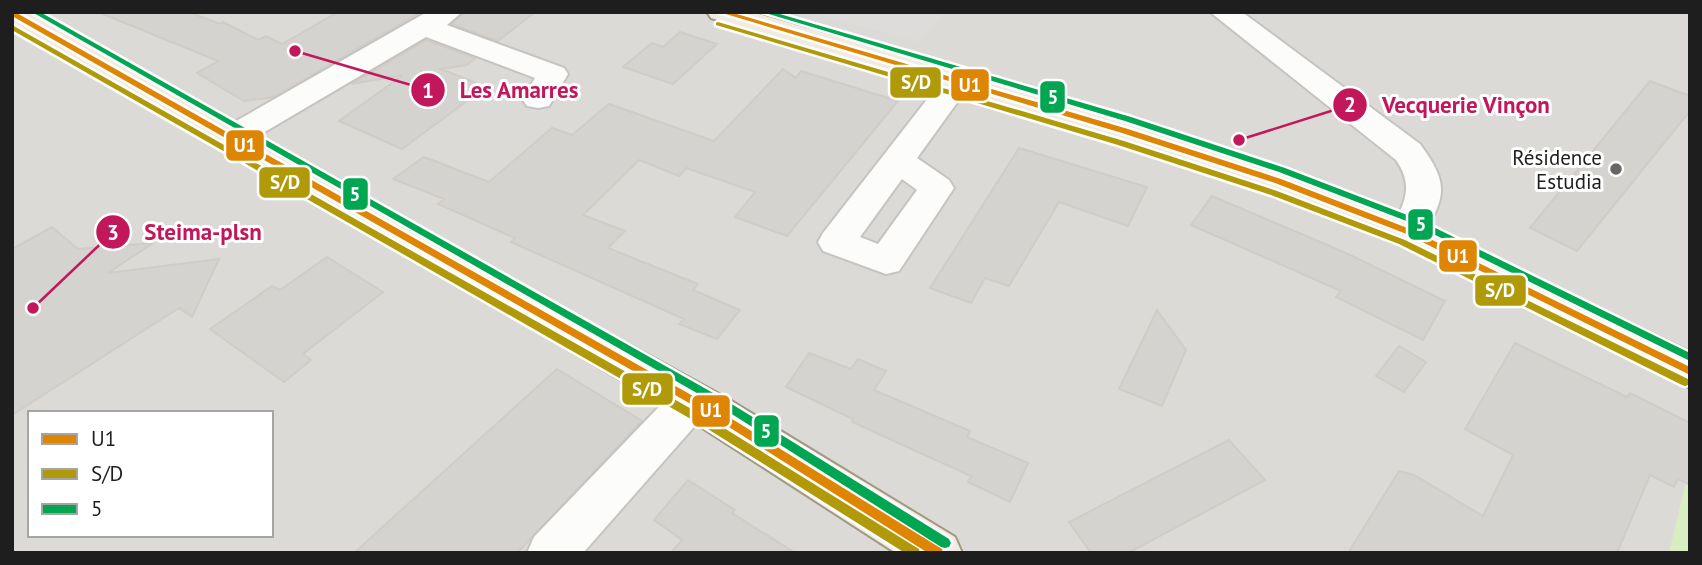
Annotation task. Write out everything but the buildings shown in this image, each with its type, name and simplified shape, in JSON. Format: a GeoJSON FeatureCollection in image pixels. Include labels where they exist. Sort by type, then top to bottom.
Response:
{"type":"FeatureCollection","features":[{"type":"Feature","properties":{"kind":"main road"},"geometry":{"type":"LineString","coordinates":[[721,12],[1255,173],[1407,231],[1690,371]]}},
{"type":"Feature","properties":{"kind":"main road"},"geometry":{"type":"LineString","coordinates":[[12,13],[229,139],[692,400],[938,553]]}},
{"type":"Feature","properties":{"kind":"street"},"geometry":{"type":"LineString","coordinates":[[1224,12],[1408,152],[1426,174],[1427,192],[1407,231]]}},
{"type":"Feature","properties":{"kind":"street"},"geometry":{"type":"LineString","coordinates":[[229,139],[436,19],[553,74],[538,99]]}},
{"type":"Feature","properties":{"kind":"street"},"geometry":{"type":"LineString","coordinates":[[898,160],[957,82]]}},
{"type":"Feature","properties":{"kind":"street"},"geometry":{"type":"LineString","coordinates":[[551,553],[692,400]]}},
{"type":"Feature","properties":{"kind":"shaded area"},"geometry":{"type":"Polygon","coordinates":[[[12,12],[1690,12],[1690,553],[12,553],[12,12]]]}},
{"type":"Feature","properties":{"kind":"shaded area"},"geometry":{"type":"Polygon","coordinates":[[[809,12],[945,12],[919,42],[809,12]]]}},
{"type":"Feature","properties":{"kind":"green space"},"geometry":{"type":"Polygon","coordinates":[[[1690,464],[1690,553],[1669,553],[1690,464]]]}},
{"type":"Feature","properties":{"kind":"transit line","name":"5"},"geometry":{"type":"LineString","coordinates":[[35,12],[719,401],[945,543]]}},
{"type":"Feature","properties":{"kind":"transit line","name":"U1"},"geometry":{"type":"LineString","coordinates":[[722,12],[1125,131],[1278,181],[1407,231],[1690,371]]}},
{"type":"Feature","properties":{"kind":"transit line","name":"5"},"geometry":{"type":"LineString","coordinates":[[765,12],[1128,119],[1282,170],[1412,220],[1690,357]]}},
{"type":"Feature","properties":{"kind":"transit line","name":"U1"},"geometry":{"type":"LineString","coordinates":[[12,13],[713,412],[938,553]]}},
{"type":"Feature","properties":{"kind":"transit line","name":"S/D"},"geometry":{"type":"LineString","coordinates":[[718,24],[1121,143],[1274,193],[1402,242],[1685,382]]}},
{"type":"Feature","properties":{"kind":"transit line","name":"S/D"},"geometry":{"type":"LineString","coordinates":[[12,27],[707,423],[915,553]]}},
{"type":"Feature","properties":{"kind":"place","name":"Les Amarres"},"geometry":{"type":"Point","coordinates":[295,51]}},
{"type":"Feature","properties":{"kind":"place","name":"Vecquerie Vinçon"},"geometry":{"type":"Point","coordinates":[1239,140]}},
{"type":"Feature","properties":{"kind":"place","name":"Résidence Estudia"},"geometry":{"type":"Point","coordinates":[1616,169]}},
{"type":"Feature","properties":{"kind":"place","name":"Steima-plsn"},"geometry":{"type":"Point","coordinates":[33,308]}}]}
